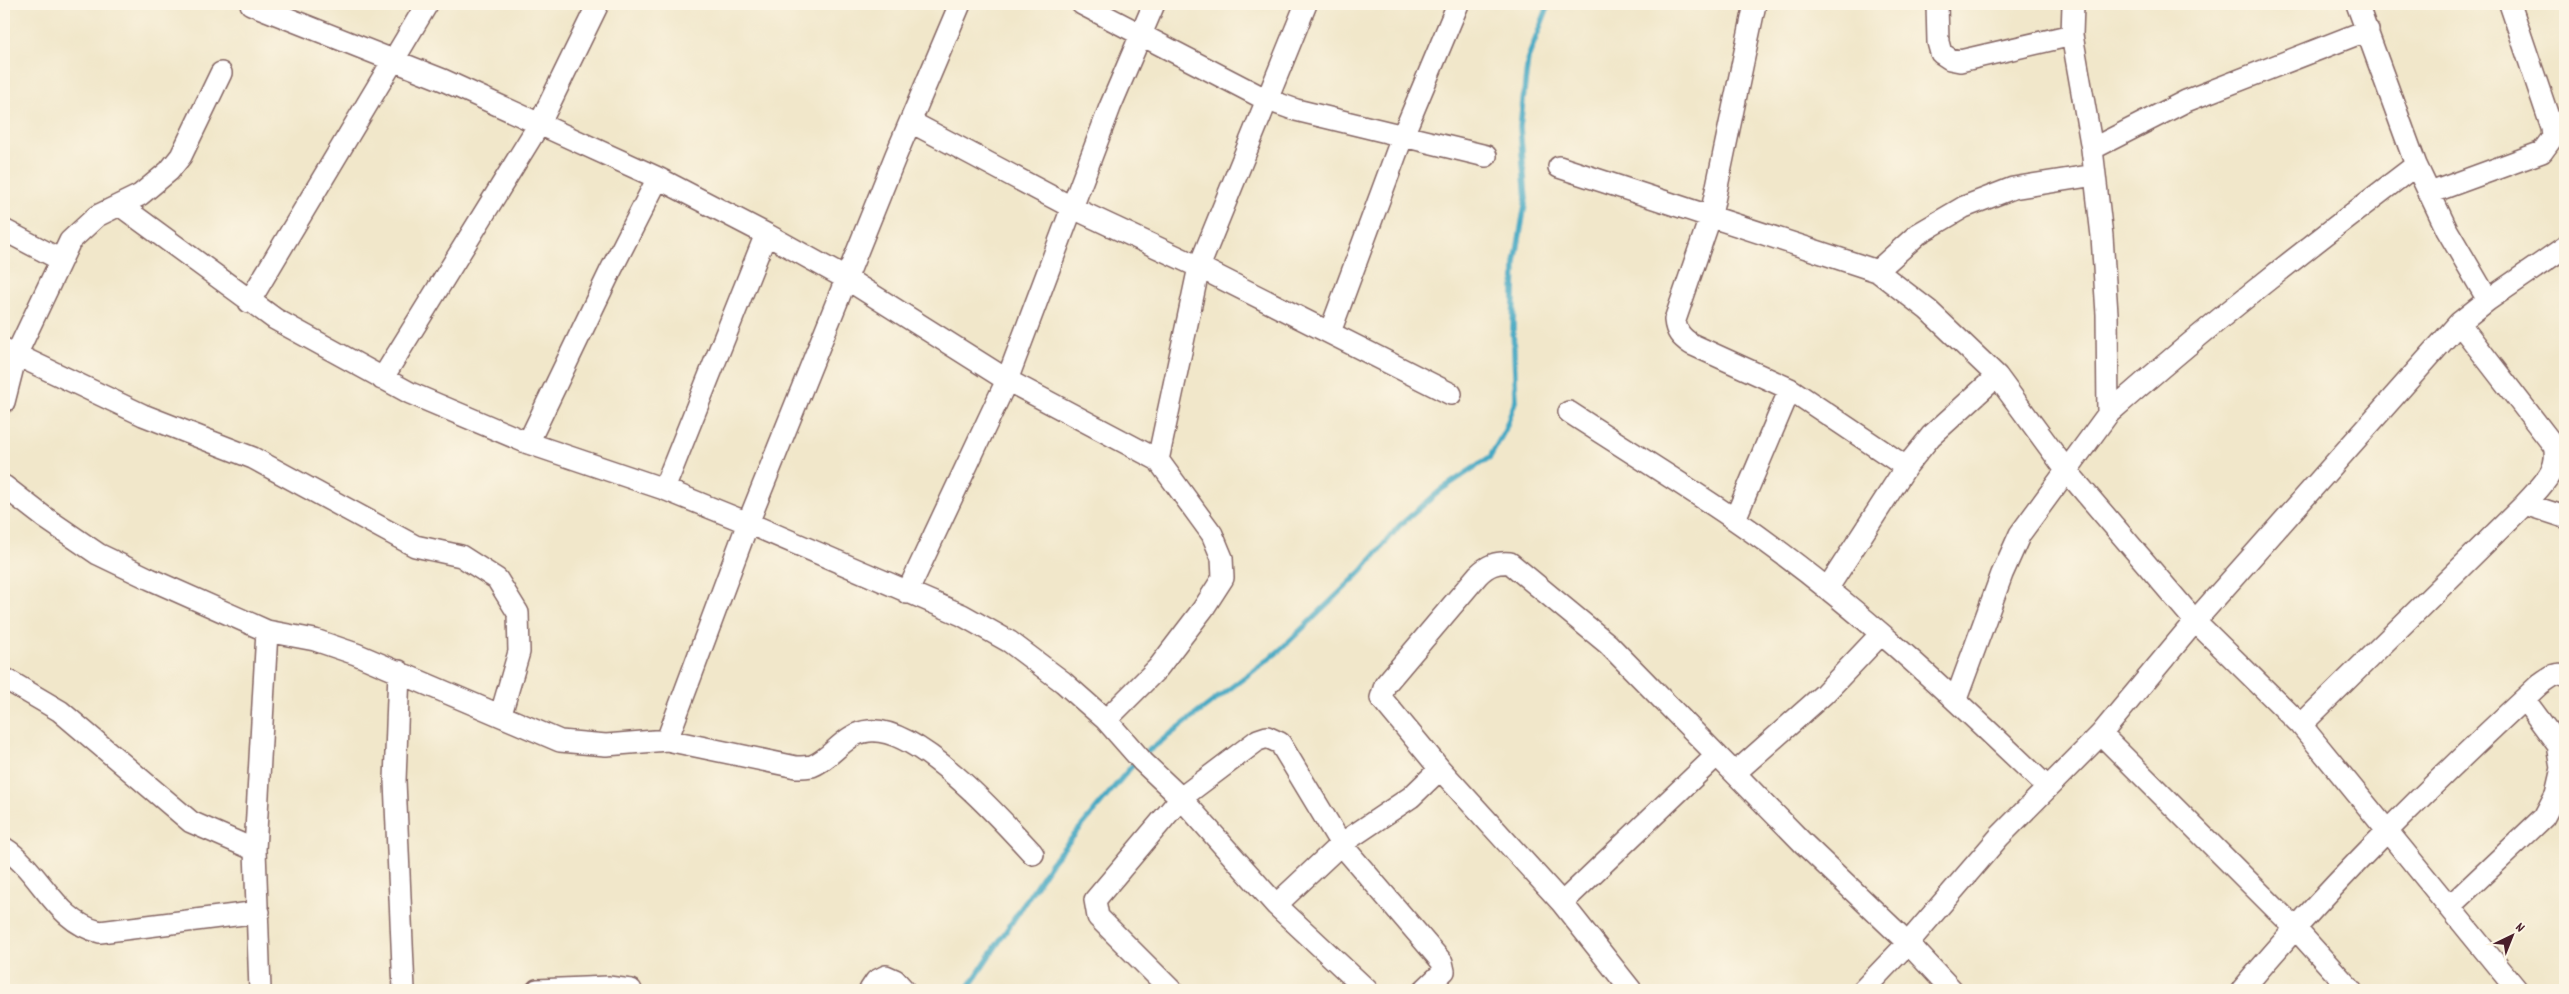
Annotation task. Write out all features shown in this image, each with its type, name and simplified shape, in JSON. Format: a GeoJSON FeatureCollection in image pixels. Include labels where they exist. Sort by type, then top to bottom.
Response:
{"type":"FeatureCollection","features":[{"type":"Feature","properties":{"kind":"street"},"geometry":{"type":"LineString","coordinates":[[251,4],[283,9],[540,123],[658,178],[766,234],[847,279],[1007,380],[1158,460],[1212,534],[1222,558],[1223,578],[1203,609],[1158,668],[1106,720]]}},
{"type":"Feature","properties":{"kind":"street"},"geometry":{"type":"LineString","coordinates":[[249,302],[427,4]]}},
{"type":"Feature","properties":{"kind":"street"},"geometry":{"type":"LineString","coordinates":[[382,379],[540,123],[598,4]]}},
{"type":"Feature","properties":{"kind":"street"},"geometry":{"type":"LineString","coordinates":[[667,740],[748,523],[960,4]]}},
{"type":"Feature","properties":{"kind":"street"},"geometry":{"type":"LineString","coordinates":[[1082,4],[1265,99],[1296,110],[1486,156]]}},
{"type":"Feature","properties":{"kind":"street"},"geometry":{"type":"LineString","coordinates":[[907,593],[1007,380],[1110,107],[1154,4]]}},
{"type":"Feature","properties":{"kind":"street"},"geometry":{"type":"LineString","coordinates":[[1158,460],[1199,267],[1265,99],[1306,4]]}},
{"type":"Feature","properties":{"kind":"street"},"geometry":{"type":"LineString","coordinates":[[1330,332],[1403,135],[1458,4]]}},
{"type":"Feature","properties":{"kind":"street"},"geometry":{"type":"LineString","coordinates":[[1755,4],[1711,214],[1675,320],[1676,328],[1682,338],[1691,344],[1790,389],[1906,467]]}},
{"type":"Feature","properties":{"kind":"street"},"geometry":{"type":"LineString","coordinates":[[1937,4],[1938,42],[1941,53],[1950,59],[1960,61],[2072,35]]}},
{"type":"Feature","properties":{"kind":"street"},"geometry":{"type":"LineString","coordinates":[[2072,4],[2072,35],[2095,175],[2107,314],[2108,414]]}},
{"type":"Feature","properties":{"kind":"street"},"geometry":{"type":"LineString","coordinates":[[2357,4],[2416,165],[2447,230],[2488,300]]}},
{"type":"Feature","properties":{"kind":"street"},"geometry":{"type":"LineString","coordinates":[[2430,193],[2542,152],[2553,138],[2552,128],[2510,4]]}},
{"type":"Feature","properties":{"kind":"street"},"geometry":{"type":"LineString","coordinates":[[2092,149],[2186,101],[2368,30]]}},
{"type":"Feature","properties":{"kind":"street"},"geometry":{"type":"LineString","coordinates":[[4,402],[10,352],[70,242],[97,216],[121,206],[152,186],[169,171],[181,156],[221,73]]}},
{"type":"Feature","properties":{"kind":"street"},"geometry":{"type":"LineString","coordinates":[[911,122],[1073,208],[1199,267],[1451,394]]}},
{"type":"Feature","properties":{"kind":"street"},"geometry":{"type":"LineString","coordinates":[[1956,700],[2020,534],[2108,414],[2182,348],[2248,294],[2416,165]]}},
{"type":"Feature","properties":{"kind":"street"},"geometry":{"type":"LineString","coordinates":[[1559,167],[1711,214],[1877,271],[1928,310],[1997,376],[2066,470],[2195,621],[2301,725],[2517,990]]}},
{"type":"Feature","properties":{"kind":"street"},"geometry":{"type":"LineString","coordinates":[[1877,271],[1918,234],[1964,207],[2013,188],[2095,175]]}},
{"type":"Feature","properties":{"kind":"street"},"geometry":{"type":"LineString","coordinates":[[528,443],[611,270],[658,178]]}},
{"type":"Feature","properties":{"kind":"street"},"geometry":{"type":"LineString","coordinates":[[121,206],[249,302],[313,342],[382,379],[446,410],[528,443],[664,489],[748,523],[907,593],[962,615],[1010,642],[1063,682],[1106,720],[1143,762],[1181,798],[1276,905],[1367,990]]}},
{"type":"Feature","properties":{"kind":"street"},"geometry":{"type":"LineString","coordinates":[[4,230],[61,260]]}},
{"type":"Feature","properties":{"kind":"street"},"geometry":{"type":"LineString","coordinates":[[664,489],[766,234]]}},
{"type":"Feature","properties":{"kind":"street"},"geometry":{"type":"LineString","coordinates":[[1863,990],[1908,943],[2000,836],[2101,734],[2195,621],[2459,323],[2488,300],[2565,248]]}},
{"type":"Feature","properties":{"kind":"street"},"geometry":{"type":"LineString","coordinates":[[2301,725],[2525,504],[2553,470],[2557,457],[2554,446],[2459,323]]}},
{"type":"Feature","properties":{"kind":"street"},"geometry":{"type":"LineString","coordinates":[[10,352],[143,415],[253,458],[415,546],[461,556],[497,579],[518,613],[519,652],[501,714]]}},
{"type":"Feature","properties":{"kind":"street"},"geometry":{"type":"LineString","coordinates":[[1827,589],[1906,467],[1931,436],[1997,376]]}},
{"type":"Feature","properties":{"kind":"street"},"geometry":{"type":"LineString","coordinates":[[1735,519],[1790,389]]}},
{"type":"Feature","properties":{"kind":"street"},"geometry":{"type":"LineString","coordinates":[[1569,412],[1735,519],[1827,589],[1922,668],[2047,787]]}},
{"type":"Feature","properties":{"kind":"street"},"geometry":{"type":"LineString","coordinates":[[4,486],[44,517],[98,554],[267,631],[315,640],[399,670],[560,741],[606,745],[667,740],[796,767],[812,766],[844,741],[869,730],[900,737],[922,750],[974,792],[1033,854]]}},
{"type":"Feature","properties":{"kind":"street"},"geometry":{"type":"LineString","coordinates":[[2525,504],[2565,517]]}},
{"type":"Feature","properties":{"kind":"street"},"geometry":{"type":"LineString","coordinates":[[1631,990],[1562,903],[1440,770],[1382,702],[1381,694],[1385,685],[1478,575],[1486,567],[1499,562],[1510,563],[1608,644],[1804,844],[1908,943],[1952,990]]}},
{"type":"Feature","properties":{"kind":"street"},"geometry":{"type":"LineString","coordinates":[[260,990],[259,912],[255,850],[267,631]]}},
{"type":"Feature","properties":{"kind":"street"},"geometry":{"type":"LineString","coordinates":[[1735,773],[1824,694],[1880,635]]}},
{"type":"Feature","properties":{"kind":"street"},"geometry":{"type":"LineString","coordinates":[[399,670],[395,781],[404,990]]}},
{"type":"Feature","properties":{"kind":"street"},"geometry":{"type":"LineString","coordinates":[[2242,990],[2294,927],[2388,831],[2524,699],[2552,676],[2565,675]]}},
{"type":"Feature","properties":{"kind":"street"},"geometry":{"type":"LineString","coordinates":[[4,678],[60,710],[191,822],[255,850]]}},
{"type":"Feature","properties":{"kind":"street"},"geometry":{"type":"LineString","coordinates":[[2449,907],[2544,817],[2556,794],[2562,768],[2558,745],[2524,699]]}},
{"type":"Feature","properties":{"kind":"street"},"geometry":{"type":"LineString","coordinates":[[2101,734],[2294,927],[2351,990]]}},
{"type":"Feature","properties":{"kind":"street"},"geometry":{"type":"LineString","coordinates":[[1172,990],[1098,917],[1095,900],[1181,798],[1258,740],[1267,737],[1280,744],[1341,844],[1442,962],[1444,971],[1424,990]]}},
{"type":"Feature","properties":{"kind":"street"},"geometry":{"type":"LineString","coordinates":[[1562,903],[1717,755]]}},
{"type":"Feature","properties":{"kind":"street"},"geometry":{"type":"LineString","coordinates":[[1276,905],[1341,844],[1411,797],[1440,770]]}},
{"type":"Feature","properties":{"kind":"street"},"geometry":{"type":"LineString","coordinates":[[4,848],[23,865],[61,910],[88,929],[100,932],[259,912]]}},
{"type":"Feature","properties":{"kind":"street"},"geometry":{"type":"LineString","coordinates":[[870,990],[876,981],[886,976],[896,980],[904,990]]}},
{"type":"Feature","properties":{"kind":"street"},"geometry":{"type":"LineString","coordinates":[[537,990],[608,987],[631,990]]}},
{"type":"Feature","properties":{"kind":"waterway"},"geometry":{"type":"LineString","coordinates":[[1143,755],[1279,651],[1362,571],[1399,526],[1442,489],[1490,457],[1505,430],[1516,399],[1513,329],[1515,263],[1526,199],[1520,127],[1528,58],[1549,4]]}},
{"type":"Feature","properties":{"kind":"waterway"},"geometry":{"type":"LineString","coordinates":[[967,990],[1051,863],[1136,761]]}}]}
